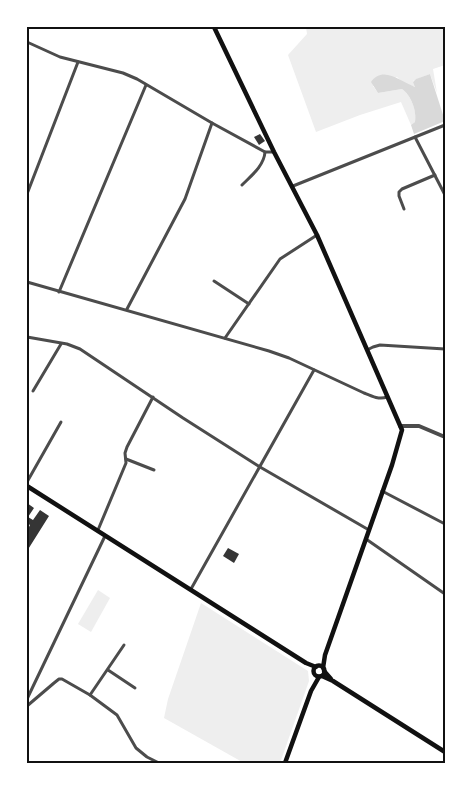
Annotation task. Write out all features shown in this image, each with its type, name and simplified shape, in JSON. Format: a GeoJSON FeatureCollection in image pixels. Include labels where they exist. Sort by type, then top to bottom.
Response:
{"type":"FeatureCollection","features":[{"type":"Feature","properties":{"kind":"main road"},"geometry":{"type":"LineString","coordinates":[[214,27],[317,235],[402,430],[366,539],[285,763]]}},
{"type":"Feature","properties":{"kind":"main road"},"geometry":{"type":"LineString","coordinates":[[28,487],[445,752]]}},
{"type":"Feature","properties":{"kind":"street"},"geometry":{"type":"LineString","coordinates":[[27,42],[60,57],[123,74],[265,152],[274,152]]}},
{"type":"Feature","properties":{"kind":"street"},"geometry":{"type":"LineString","coordinates":[[27,194],[78,62]]}},
{"type":"Feature","properties":{"kind":"street"},"geometry":{"type":"LineString","coordinates":[[59,292],[146,85]]}},
{"type":"Feature","properties":{"kind":"street"},"geometry":{"type":"LineString","coordinates":[[127,309],[185,199],[212,123]]}},
{"type":"Feature","properties":{"kind":"street"},"geometry":{"type":"LineString","coordinates":[[293,186],[445,124]]}},
{"type":"Feature","properties":{"kind":"street"},"geometry":{"type":"LineString","coordinates":[[415,137],[445,195]]}},
{"type":"Feature","properties":{"kind":"street"},"geometry":{"type":"LineString","coordinates":[[242,185],[259,168],[265,158],[265,152]]}},
{"type":"Feature","properties":{"kind":"street"},"geometry":{"type":"LineString","coordinates":[[404,209],[399,192],[435,175]]}},
{"type":"Feature","properties":{"kind":"street"},"geometry":{"type":"LineString","coordinates":[[225,338],[280,259],[317,235]]}},
{"type":"Feature","properties":{"kind":"street"},"geometry":{"type":"LineString","coordinates":[[213,281],[249,304]]}},
{"type":"Feature","properties":{"kind":"street"},"geometry":{"type":"LineString","coordinates":[[27,282],[269,351],[364,393],[377,398],[387,397]]}},
{"type":"Feature","properties":{"kind":"street"},"geometry":{"type":"LineString","coordinates":[[27,337],[80,349],[260,467],[369,530]]}},
{"type":"Feature","properties":{"kind":"street"},"geometry":{"type":"LineString","coordinates":[[33,391],[61,343]]}},
{"type":"Feature","properties":{"kind":"street"},"geometry":{"type":"LineString","coordinates":[[366,350],[380,345],[445,349]]}},
{"type":"Feature","properties":{"kind":"street"},"geometry":{"type":"LineString","coordinates":[[190,591],[314,370]]}},
{"type":"Feature","properties":{"kind":"street"},"geometry":{"type":"LineString","coordinates":[[98,531],[126,463],[127,447],[153,397]]}},
{"type":"Feature","properties":{"kind":"street"},"geometry":{"type":"LineString","coordinates":[[28,487],[61,422]]}},
{"type":"Feature","properties":{"kind":"street"},"geometry":{"type":"LineString","coordinates":[[400,426],[419,426],[445,437]]}},
{"type":"Feature","properties":{"kind":"street"},"geometry":{"type":"LineString","coordinates":[[126,459],[154,470]]}},
{"type":"Feature","properties":{"kind":"street"},"geometry":{"type":"LineString","coordinates":[[382,491],[445,524]]}},
{"type":"Feature","properties":{"kind":"street"},"geometry":{"type":"LineString","coordinates":[[27,699],[105,536]]}},
{"type":"Feature","properties":{"kind":"street"},"geometry":{"type":"LineString","coordinates":[[366,539],[445,594]]}},
{"type":"Feature","properties":{"kind":"street"},"geometry":{"type":"LineString","coordinates":[[90,695],[124,645]]}},
{"type":"Feature","properties":{"kind":"street"},"geometry":{"type":"LineString","coordinates":[[108,670],[135,688]]}},
{"type":"Feature","properties":{"kind":"street"},"geometry":{"type":"LineString","coordinates":[[27,706],[59,679],[66,681],[117,715],[136,748],[159,763]]}},
{"type":"Feature","properties":{"kind":"shaded area"},"geometry":{"type":"Polygon","coordinates":[[[306,27],[445,27],[445,65],[433,69],[437,93],[430,74],[413,81],[416,87],[403,83],[397,77],[373,86],[378,93],[402,89],[405,92],[411,99],[415,113],[415,122],[411,125],[401,102],[316,132],[288,55],[307,34],[306,27]]]}},
{"type":"Feature","properties":{"kind":"shaded area"},"geometry":{"type":"Polygon","coordinates":[[[430,74],[445,121],[414,134],[411,125],[415,122],[415,113],[408,95],[402,89],[378,93],[371,82],[376,77],[387,75],[415,87],[413,82],[416,79],[430,74]]]}},
{"type":"Feature","properties":{"kind":"shaded area"},"geometry":{"type":"Polygon","coordinates":[[[98,590],[110,598],[91,632],[78,624],[98,590]]]}},
{"type":"Feature","properties":{"kind":"shaded area"},"geometry":{"type":"Polygon","coordinates":[[[201,603],[308,671],[309,681],[280,763],[244,763],[164,718],[168,699],[201,603]]]}},
{"type":"Feature","properties":{"kind":"building"},"geometry":{"type":"Polygon","coordinates":[[[260,134],[265,141],[259,145],[254,137],[260,134]]]}},
{"type":"Feature","properties":{"kind":"building"},"geometry":{"type":"Polygon","coordinates":[[[27,503],[34,508],[28,517],[33,520],[40,510],[49,516],[27,551],[27,531],[30,525],[27,523],[27,503]]]}},
{"type":"Feature","properties":{"kind":"building"},"geometry":{"type":"Polygon","coordinates":[[[228,548],[239,554],[234,563],[223,556],[228,548]]]}}]}
